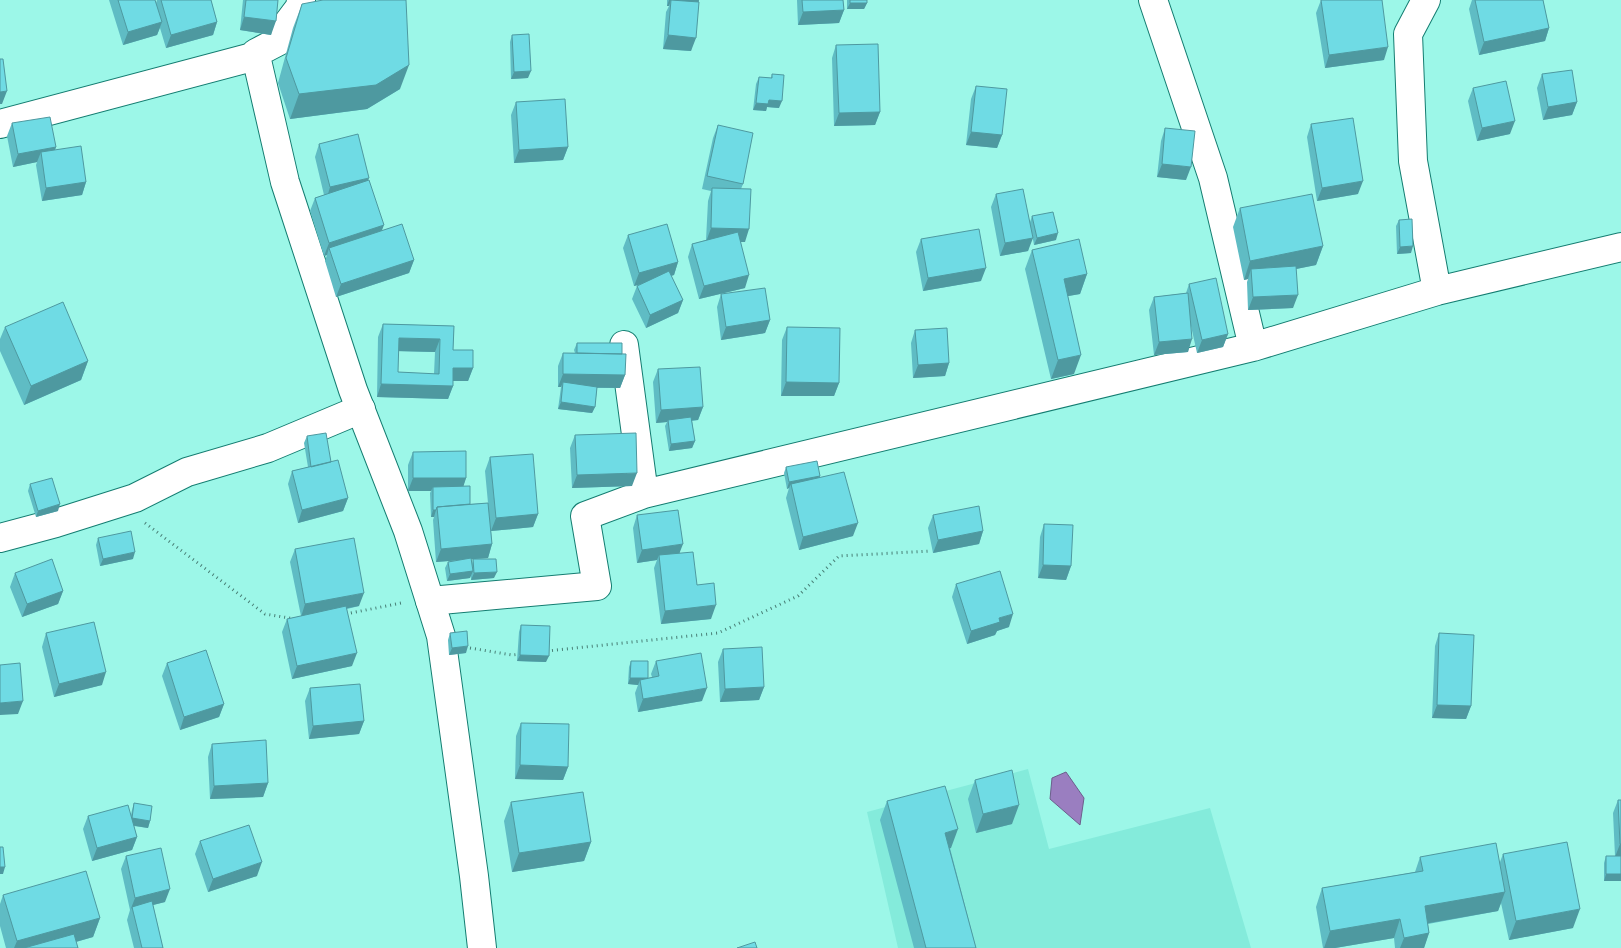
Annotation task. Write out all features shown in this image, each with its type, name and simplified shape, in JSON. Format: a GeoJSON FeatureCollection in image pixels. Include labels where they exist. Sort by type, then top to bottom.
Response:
{"type":"FeatureCollection","features":[{"type":"Feature","properties":{"kind":"street"},"geometry":{"type":"LineString","coordinates":[[0,124],[256,56],[256,53],[279,41],[288,23],[300,7],[302,0]]}},
{"type":"Feature","properties":{"kind":"street"},"geometry":{"type":"LineString","coordinates":[[1153,0],[1213,178],[1252,347]]}},
{"type":"Feature","properties":{"kind":"street"},"geometry":{"type":"LineString","coordinates":[[1426,0],[1408,34],[1413,161],[1437,291]]}},
{"type":"Feature","properties":{"kind":"street"},"geometry":{"type":"LineString","coordinates":[[256,56],[285,182],[361,409],[408,531],[442,643],[482,948]]}},
{"type":"Feature","properties":{"kind":"street"},"geometry":{"type":"LineString","coordinates":[[430,599],[597,586],[585,516],[644,494],[1252,347],[1437,291],[1621,247]]}},
{"type":"Feature","properties":{"kind":"street"},"geometry":{"type":"LineString","coordinates":[[624,345],[644,494]]}},
{"type":"Feature","properties":{"kind":"street"},"geometry":{"type":"LineString","coordinates":[[0,538],[56,523],[134,498],[187,472],[268,448],[361,409]]}},
{"type":"Feature","properties":{"kind":"path"},"geometry":{"type":"LineString","coordinates":[[119,503],[265,614],[304,620]]}},
{"type":"Feature","properties":{"kind":"path"},"geometry":{"type":"LineString","coordinates":[[541,652],[718,633],[798,596],[840,556],[930,551]]}},
{"type":"Feature","properties":{"kind":"path"},"geometry":{"type":"LineString","coordinates":[[343,615],[430,599]]}},
{"type":"Feature","properties":{"kind":"path"},"geometry":{"type":"LineString","coordinates":[[442,643],[512,655],[522,654]]}},
{"type":"Feature","properties":{"kind":"shaded area"},"geometry":{"type":"Polygon","coordinates":[[[1028,769],[1049,849],[1210,808],[1251,948],[898,948],[867,812],[1028,769]]]}},
{"type":"Feature","properties":{"kind":"shaded area"},"geometry":{"type":"Polygon","coordinates":[[[1066,772],[1084,798],[1080,825],[1050,799],[1052,778],[1066,772]]]}},
{"type":"Feature","properties":{"kind":"building"},"geometry":{"type":"Polygon","coordinates":[[[118,0],[155,0],[162,22],[128,32],[118,0]]]}},
{"type":"Feature","properties":{"kind":"building"},"geometry":{"type":"Polygon","coordinates":[[[161,0],[211,0],[217,22],[171,35],[161,0]]]}},
{"type":"Feature","properties":{"kind":"building"},"geometry":{"type":"Polygon","coordinates":[[[246,0],[278,0],[276,21],[244,17],[246,0]]]}},
{"type":"Feature","properties":{"kind":"building"},"geometry":{"type":"Polygon","coordinates":[[[323,0],[406,0],[409,65],[376,85],[299,94],[286,58],[302,4],[323,0]]]}},
{"type":"Feature","properties":{"kind":"building"},"geometry":{"type":"Polygon","coordinates":[[[671,0],[699,2],[696,38],[668,35],[671,0]]]}},
{"type":"Feature","properties":{"kind":"building"},"geometry":{"type":"Polygon","coordinates":[[[802,0],[843,0],[844,10],[803,12],[802,0]]]}},
{"type":"Feature","properties":{"kind":"building"},"geometry":{"type":"Polygon","coordinates":[[[850,0],[867,0],[867,3],[850,3],[850,0]]]}},
{"type":"Feature","properties":{"kind":"building"},"geometry":{"type":"Polygon","coordinates":[[[1321,0],[1382,0],[1388,47],[1329,55],[1321,0]]]}},
{"type":"Feature","properties":{"kind":"building"},"geometry":{"type":"Polygon","coordinates":[[[1475,0],[1543,0],[1549,28],[1484,42],[1475,0]]]}},
{"type":"Feature","properties":{"kind":"building"},"geometry":{"type":"Polygon","coordinates":[[[529,34],[531,71],[514,72],[512,35],[529,34]]]}},
{"type":"Feature","properties":{"kind":"building"},"geometry":{"type":"Polygon","coordinates":[[[878,44],[880,112],[839,113],[836,45],[878,44]]]}},
{"type":"Feature","properties":{"kind":"building"},"geometry":{"type":"Polygon","coordinates":[[[0,59],[3,59],[7,91],[0,92],[0,59]]]}},
{"type":"Feature","properties":{"kind":"building"},"geometry":{"type":"Polygon","coordinates":[[[1572,70],[1577,102],[1548,107],[1542,74],[1572,70]]]}},
{"type":"Feature","properties":{"kind":"building"},"geometry":{"type":"Polygon","coordinates":[[[772,74],[784,75],[782,101],[769,100],[768,104],[756,103],[759,77],[772,78],[772,74]]]}},
{"type":"Feature","properties":{"kind":"building"},"geometry":{"type":"Polygon","coordinates":[[[1506,81],[1515,121],[1482,128],[1473,88],[1506,81]]]}},
{"type":"Feature","properties":{"kind":"building"},"geometry":{"type":"Polygon","coordinates":[[[976,86],[1007,89],[1002,135],[971,132],[976,86]]]}},
{"type":"Feature","properties":{"kind":"building"},"geometry":{"type":"Polygon","coordinates":[[[565,99],[568,147],[519,150],[516,102],[565,99]]]}},
{"type":"Feature","properties":{"kind":"building"},"geometry":{"type":"Polygon","coordinates":[[[50,117],[56,147],[18,154],[12,123],[50,117]]]}},
{"type":"Feature","properties":{"kind":"building"},"geometry":{"type":"Polygon","coordinates":[[[1353,118],[1363,181],[1322,188],[1311,124],[1353,118]]]}},
{"type":"Feature","properties":{"kind":"building"},"geometry":{"type":"Polygon","coordinates":[[[718,125],[753,133],[743,184],[707,176],[718,125]]]}},
{"type":"Feature","properties":{"kind":"building"},"geometry":{"type":"Polygon","coordinates":[[[1165,128],[1195,131],[1191,167],[1162,164],[1165,128]]]}},
{"type":"Feature","properties":{"kind":"building"},"geometry":{"type":"Polygon","coordinates":[[[358,134],[369,178],[330,187],[319,144],[358,134]]]}},
{"type":"Feature","properties":{"kind":"building"},"geometry":{"type":"Polygon","coordinates":[[[81,146],[86,182],[46,188],[41,152],[81,146]]]}},
{"type":"Feature","properties":{"kind":"building"},"geometry":{"type":"Polygon","coordinates":[[[369,180],[384,225],[329,243],[315,198],[369,180]]]}},
{"type":"Feature","properties":{"kind":"building"},"geometry":{"type":"Polygon","coordinates":[[[712,188],[751,189],[749,229],[711,228],[712,188]]]}},
{"type":"Feature","properties":{"kind":"building"},"geometry":{"type":"Polygon","coordinates":[[[1023,189],[1033,238],[1005,243],[996,194],[1023,189]]]}},
{"type":"Feature","properties":{"kind":"building"},"geometry":{"type":"Polygon","coordinates":[[[1312,194],[1323,246],[1250,261],[1240,208],[1312,194]]]}},
{"type":"Feature","properties":{"kind":"building"},"geometry":{"type":"Polygon","coordinates":[[[1053,212],[1058,233],[1037,238],[1032,216],[1053,212]]]}},
{"type":"Feature","properties":{"kind":"building"},"geometry":{"type":"Polygon","coordinates":[[[1412,219],[1413,246],[1400,247],[1399,220],[1412,219]]]}},
{"type":"Feature","properties":{"kind":"building"},"geometry":{"type":"Polygon","coordinates":[[[402,224],[414,260],[341,284],[329,248],[402,224]]]}},
{"type":"Feature","properties":{"kind":"building"},"geometry":{"type":"Polygon","coordinates":[[[667,224],[678,262],[639,273],[628,235],[667,224]]]}},
{"type":"Feature","properties":{"kind":"building"},"geometry":{"type":"Polygon","coordinates":[[[979,229],[986,268],[928,278],[921,239],[979,229]]]}},
{"type":"Feature","properties":{"kind":"building"},"geometry":{"type":"Polygon","coordinates":[[[738,232],[749,275],[704,286],[692,244],[738,232]]]}},
{"type":"Feature","properties":{"kind":"building"},"geometry":{"type":"Polygon","coordinates":[[[1079,239],[1087,274],[1064,279],[1081,355],[1058,360],[1032,250],[1079,239]]]}},
{"type":"Feature","properties":{"kind":"building"},"geometry":{"type":"Polygon","coordinates":[[[1296,266],[1298,295],[1253,297],[1251,269],[1296,266]]]}},
{"type":"Feature","properties":{"kind":"building"},"geometry":{"type":"Polygon","coordinates":[[[669,271],[683,300],[650,315],[637,286],[669,271]]]}},
{"type":"Feature","properties":{"kind":"building"},"geometry":{"type":"Polygon","coordinates":[[[1216,278],[1228,334],[1202,340],[1189,284],[1216,278]]]}},
{"type":"Feature","properties":{"kind":"building"},"geometry":{"type":"Polygon","coordinates":[[[765,288],[770,320],[726,327],[721,294],[765,288]]]}},
{"type":"Feature","properties":{"kind":"building"},"geometry":{"type":"Polygon","coordinates":[[[1188,293],[1192,339],[1159,342],[1154,297],[1188,293]]]}},
{"type":"Feature","properties":{"kind":"building"},"geometry":{"type":"Polygon","coordinates":[[[63,302],[88,361],[31,386],[5,327],[63,302]]]}},
{"type":"Feature","properties":{"kind":"building"},"geometry":{"type":"Polygon","coordinates":[[[383,324],[454,326],[453,350],[473,350],[473,368],[453,368],[453,386],[381,384],[383,324]],[[399,338],[398,372],[439,374],[440,339],[399,338]]]}},
{"type":"Feature","properties":{"kind":"building"},"geometry":{"type":"Polygon","coordinates":[[[787,327],[840,328],[839,383],[786,382],[787,327]]]}},
{"type":"Feature","properties":{"kind":"building"},"geometry":{"type":"Polygon","coordinates":[[[947,328],[949,363],[918,365],[915,330],[947,328]]]}},
{"type":"Feature","properties":{"kind":"building"},"geometry":{"type":"Polygon","coordinates":[[[577,343],[622,343],[622,354],[577,353],[577,343]]]}},
{"type":"Feature","properties":{"kind":"building"},"geometry":{"type":"Polygon","coordinates":[[[563,353],[626,354],[625,375],[563,374],[563,353]]]}},
{"type":"Feature","properties":{"kind":"building"},"geometry":{"type":"Polygon","coordinates":[[[700,367],[703,407],[661,410],[658,369],[700,367]]]}},
{"type":"Feature","properties":{"kind":"building"},"geometry":{"type":"Polygon","coordinates":[[[563,382],[597,387],[595,407],[561,402],[563,382]]]}},
{"type":"Feature","properties":{"kind":"building"},"geometry":{"type":"Polygon","coordinates":[[[691,417],[695,441],[671,444],[668,420],[691,417]]]}},
{"type":"Feature","properties":{"kind":"building"},"geometry":{"type":"Polygon","coordinates":[[[326,433],[331,462],[311,467],[307,436],[326,433]]]}},
{"type":"Feature","properties":{"kind":"building"},"geometry":{"type":"Polygon","coordinates":[[[636,433],[637,473],[577,475],[575,435],[636,433]]]}},
{"type":"Feature","properties":{"kind":"building"},"geometry":{"type":"Polygon","coordinates":[[[466,451],[466,478],[413,478],[413,452],[466,451]]]}},
{"type":"Feature","properties":{"kind":"building"},"geometry":{"type":"Polygon","coordinates":[[[533,454],[538,514],[496,518],[490,457],[533,454]]]}},
{"type":"Feature","properties":{"kind":"building"},"geometry":{"type":"Polygon","coordinates":[[[338,460],[348,498],[302,510],[292,471],[338,460]]]}},
{"type":"Feature","properties":{"kind":"building"},"geometry":{"type":"Polygon","coordinates":[[[817,461],[820,476],[789,482],[786,467],[817,461]]]}},
{"type":"Feature","properties":{"kind":"building"},"geometry":{"type":"Polygon","coordinates":[[[844,472],[858,523],[803,537],[791,484],[844,472]]]}},
{"type":"Feature","properties":{"kind":"building"},"geometry":{"type":"Polygon","coordinates":[[[52,478],[60,504],[38,511],[30,484],[52,478]]]}},
{"type":"Feature","properties":{"kind":"building"},"geometry":{"type":"Polygon","coordinates":[[[470,486],[470,504],[437,507],[436,510],[433,510],[433,487],[470,486]]]}},
{"type":"Feature","properties":{"kind":"building"},"geometry":{"type":"Polygon","coordinates":[[[488,503],[492,544],[441,549],[437,507],[488,503]]]}},
{"type":"Feature","properties":{"kind":"building"},"geometry":{"type":"Polygon","coordinates":[[[979,506],[983,531],[938,540],[933,515],[979,506]]]}},
{"type":"Feature","properties":{"kind":"building"},"geometry":{"type":"Polygon","coordinates":[[[678,510],[683,544],[642,550],[637,515],[678,510]]]}},
{"type":"Feature","properties":{"kind":"building"},"geometry":{"type":"Polygon","coordinates":[[[1044,524],[1073,525],[1071,566],[1043,565],[1044,524]]]}},
{"type":"Feature","properties":{"kind":"building"},"geometry":{"type":"Polygon","coordinates":[[[131,531],[135,552],[103,559],[98,538],[131,531]]]}},
{"type":"Feature","properties":{"kind":"building"},"geometry":{"type":"Polygon","coordinates":[[[354,538],[364,593],[305,604],[295,549],[354,538]]]}},
{"type":"Feature","properties":{"kind":"building"},"geometry":{"type":"Polygon","coordinates":[[[693,552],[697,585],[714,583],[716,605],[665,611],[659,555],[693,552]]]}},
{"type":"Feature","properties":{"kind":"building"},"geometry":{"type":"Polygon","coordinates":[[[471,558],[473,571],[450,574],[448,562],[471,558]]]}},
{"type":"Feature","properties":{"kind":"building"},"geometry":{"type":"Polygon","coordinates":[[[52,559],[63,591],[27,604],[15,573],[52,559]]]}},
{"type":"Feature","properties":{"kind":"building"},"geometry":{"type":"Polygon","coordinates":[[[473,559],[496,559],[497,572],[474,573],[473,559]]]}},
{"type":"Feature","properties":{"kind":"building"},"geometry":{"type":"Polygon","coordinates":[[[1000,571],[1013,614],[999,618],[1000,622],[971,631],[956,584],[1000,571]]]}},
{"type":"Feature","properties":{"kind":"building"},"geometry":{"type":"Polygon","coordinates":[[[346,606],[357,653],[297,666],[287,619],[346,606]]]}},
{"type":"Feature","properties":{"kind":"building"},"geometry":{"type":"Polygon","coordinates":[[[94,622],[106,672],[59,684],[46,633],[94,622]]]}},
{"type":"Feature","properties":{"kind":"building"},"geometry":{"type":"Polygon","coordinates":[[[521,625],[550,626],[549,656],[520,655],[521,625]]]}},
{"type":"Feature","properties":{"kind":"building"},"geometry":{"type":"Polygon","coordinates":[[[467,631],[468,646],[452,648],[450,633],[467,631]]]}},
{"type":"Feature","properties":{"kind":"building"},"geometry":{"type":"Polygon","coordinates":[[[1439,633],[1474,635],[1471,706],[1437,705],[1439,633]]]}},
{"type":"Feature","properties":{"kind":"building"},"geometry":{"type":"Polygon","coordinates":[[[762,647],[764,687],[725,689],[723,649],[762,647]]]}},
{"type":"Feature","properties":{"kind":"building"},"geometry":{"type":"Polygon","coordinates":[[[206,650],[224,704],[184,717],[167,663],[206,650]]]}},
{"type":"Feature","properties":{"kind":"building"},"geometry":{"type":"Polygon","coordinates":[[[701,653],[707,688],[643,699],[640,680],[659,676],[656,661],[701,653]]]}},
{"type":"Feature","properties":{"kind":"building"},"geometry":{"type":"Polygon","coordinates":[[[631,661],[648,661],[648,678],[630,678],[631,661]]]}},
{"type":"Feature","properties":{"kind":"building"},"geometry":{"type":"Polygon","coordinates":[[[20,663],[23,701],[0,703],[0,665],[20,663]]]}},
{"type":"Feature","properties":{"kind":"building"},"geometry":{"type":"Polygon","coordinates":[[[360,684],[364,721],[313,726],[310,688],[360,684]]]}},
{"type":"Feature","properties":{"kind":"building"},"geometry":{"type":"Polygon","coordinates":[[[521,723],[569,724],[568,767],[520,765],[521,723]]]}},
{"type":"Feature","properties":{"kind":"building"},"geometry":{"type":"Polygon","coordinates":[[[266,740],[268,783],[214,786],[212,744],[266,740]]]}},
{"type":"Feature","properties":{"kind":"building"},"geometry":{"type":"Polygon","coordinates":[[[1012,770],[1019,805],[983,814],[975,780],[1012,770]]]}},
{"type":"Feature","properties":{"kind":"building"},"geometry":{"type":"Polygon","coordinates":[[[945,786],[958,829],[945,833],[976,948],[926,948],[887,801],[945,786]]]}},
{"type":"Feature","properties":{"kind":"building"},"geometry":{"type":"Polygon","coordinates":[[[583,792],[591,842],[519,853],[511,802],[583,792]]]}},
{"type":"Feature","properties":{"kind":"building"},"geometry":{"type":"Polygon","coordinates":[[[1618,800],[1621,800],[1621,844],[1620,844],[1618,800]]]}},
{"type":"Feature","properties":{"kind":"building"},"geometry":{"type":"Polygon","coordinates":[[[134,803],[152,806],[150,821],[132,818],[134,803]]]}},
{"type":"Feature","properties":{"kind":"building"},"geometry":{"type":"Polygon","coordinates":[[[128,805],[137,837],[97,848],[88,816],[128,805]]]}},
{"type":"Feature","properties":{"kind":"building"},"geometry":{"type":"Polygon","coordinates":[[[249,825],[262,862],[213,879],[200,841],[249,825]]]}},
{"type":"Feature","properties":{"kind":"building"},"geometry":{"type":"Polygon","coordinates":[[[1567,842],[1580,909],[1516,921],[1503,854],[1567,842]]]}},
{"type":"Feature","properties":{"kind":"building"},"geometry":{"type":"Polygon","coordinates":[[[1496,843],[1505,892],[1425,906],[1429,933],[1404,938],[1400,919],[1330,931],[1322,888],[1423,871],[1420,857],[1496,843]]]}},
{"type":"Feature","properties":{"kind":"building"},"geometry":{"type":"Polygon","coordinates":[[[0,847],[3,847],[5,867],[0,867],[0,847]]]}},
{"type":"Feature","properties":{"kind":"building"},"geometry":{"type":"Polygon","coordinates":[[[161,848],[170,889],[135,898],[126,856],[161,848]]]}},
{"type":"Feature","properties":{"kind":"building"},"geometry":{"type":"Polygon","coordinates":[[[1606,856],[1621,856],[1621,874],[1606,874],[1606,856]]]}},
{"type":"Feature","properties":{"kind":"building"},"geometry":{"type":"Polygon","coordinates":[[[86,871],[100,918],[17,941],[3,895],[86,871]]]}},
{"type":"Feature","properties":{"kind":"building"},"geometry":{"type":"Polygon","coordinates":[[[152,901],[163,948],[142,948],[132,907],[152,901]]]}},
{"type":"Feature","properties":{"kind":"building"},"geometry":{"type":"Polygon","coordinates":[[[74,934],[78,948],[24,948],[74,934]]]}},
{"type":"Feature","properties":{"kind":"building"},"geometry":{"type":"Polygon","coordinates":[[[755,942],[757,948],[737,948],[755,942]]]}}]}
